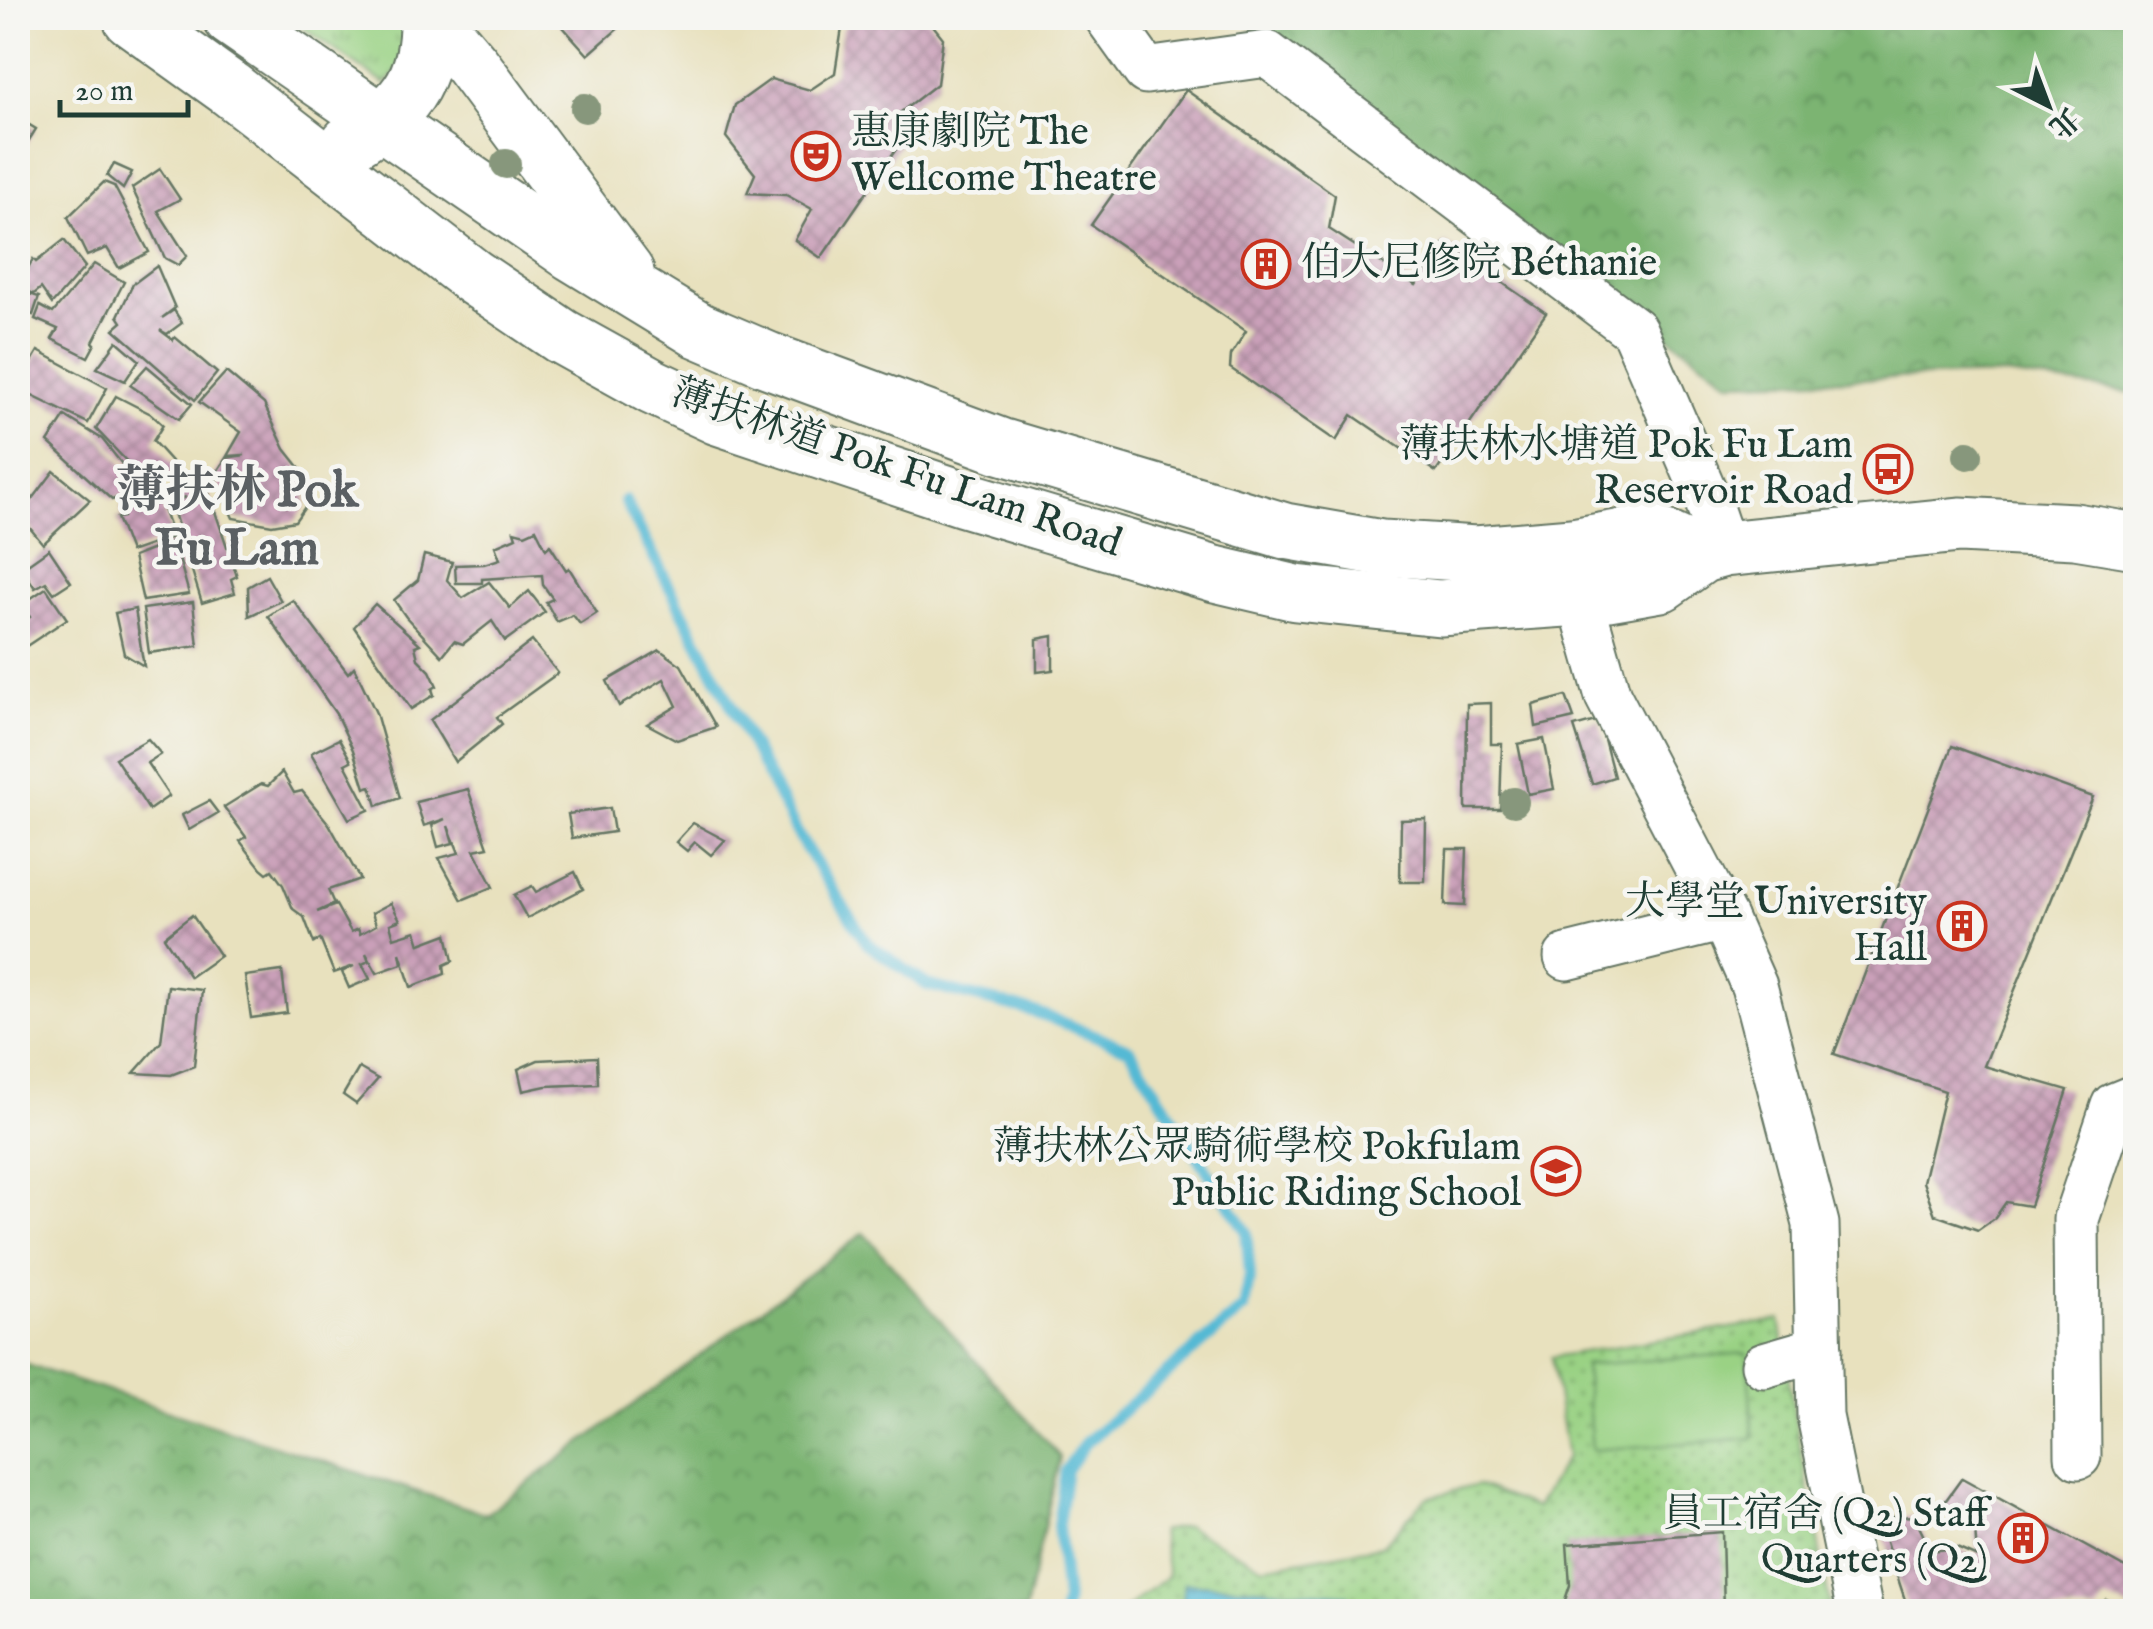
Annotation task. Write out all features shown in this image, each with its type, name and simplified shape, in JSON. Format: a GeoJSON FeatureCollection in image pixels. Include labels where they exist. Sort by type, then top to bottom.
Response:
{"type":"FeatureCollection","features":[{"type":"Feature","properties":{"kind":"main road","name":"薄扶林道 Pok Fu Lam Road"},"geometry":{"type":"LineString","coordinates":[[131,18],[319,156],[419,238],[561,336],[653,387],[718,417],[982,504],[1215,574],[1296,593],[1440,608],[1576,572],[1650,532],[1713,552],[1960,525],[2075,532],[2136,541]]}},
{"type":"Feature","properties":{"kind":"main road","name":"薄扶林道 Pok Fu Lam Road"},"geometry":{"type":"LineString","coordinates":[[231,18],[380,123],[650,302],[698,330],[768,360],[1000,446],[1285,531],[1382,548],[1576,572]]}},
{"type":"Feature","properties":{"kind":"main road","name":"薄扶林道 Pok Fu Lam Road"},"geometry":{"type":"LineString","coordinates":[[429,18],[472,65],[650,302]]}},
{"type":"Feature","properties":{"kind":"main road"},"geometry":{"type":"LineString","coordinates":[[319,156],[351,142],[402,105],[421,73],[429,18]]}},
{"type":"Feature","properties":{"kind":"street"},"geometry":{"type":"LineString","coordinates":[[1108,18],[1146,71],[1266,54],[1634,330],[1701,484],[1713,552]]}},
{"type":"Feature","properties":{"kind":"street"},"geometry":{"type":"LineString","coordinates":[[1576,572],[1608,696],[1724,918],[1754,986],[1816,1224],[1820,1416],[1860,1612]]}},
{"type":"Feature","properties":{"kind":"street"},"geometry":{"type":"LineString","coordinates":[[1567,957],[1724,918]]}},
{"type":"Feature","properties":{"kind":"street"},"geometry":{"type":"LineString","coordinates":[[2078,1456],[2076,1219],[2114,1106],[2136,1097]]}},
{"type":"Feature","properties":{"kind":"street"},"geometry":{"type":"LineString","coordinates":[[1764,1365],[1819,1349]]}},
{"type":"Feature","properties":{"kind":"green space"},"geometry":{"type":"Polygon","coordinates":[[[289,18],[396,18],[404,25],[409,58],[385,84],[289,18]]]}},
{"type":"Feature","properties":{"kind":"green space"},"geometry":{"type":"Polygon","coordinates":[[[1240,18],[2135,18],[2135,393],[2006,375],[1730,382],[1240,18]]]}},
{"type":"Feature","properties":{"kind":"green space"},"geometry":{"type":"Polygon","coordinates":[[[864,1233],[1060,1457],[1025,1611],[18,1611],[18,1362],[486,1514],[864,1233]]]}},
{"type":"Feature","properties":{"kind":"green space"},"geometry":{"type":"Polygon","coordinates":[[[1780,1320],[1831,1611],[1122,1612],[1168,1576],[1161,1531],[1186,1526],[1264,1567],[1382,1546],[1426,1498],[1477,1485],[1536,1508],[1567,1456],[1551,1357],[1780,1320]]]}},
{"type":"Feature","properties":{"kind":"green space"},"geometry":{"type":"Polygon","coordinates":[[[1747,1353],[1753,1438],[1592,1450],[1585,1365],[1747,1353]]]}},
{"type":"Feature","properties":{"kind":"water"},"geometry":{"type":"Polygon","coordinates":[[[1184,1583],[1348,1595],[1346,1611],[1181,1611],[1184,1583]]]}},
{"type":"Feature","properties":{"kind":"building"},"geometry":{"type":"Polygon","coordinates":[[[555,18],[630,18],[588,55],[555,18]]]}},
{"type":"Feature","properties":{"kind":"building","name":"惠康劇院 The Wellcome Theatre"},"geometry":{"type":"Polygon","coordinates":[[[857,18],[927,18],[943,38],[937,84],[896,116],[912,126],[821,258],[795,240],[812,209],[786,195],[747,193],[755,174],[726,137],[735,105],[771,79],[810,90],[835,73],[842,28],[857,18]]]}},
{"type":"Feature","properties":{"kind":"building","name":"伯大尼修院 Béthanie"},"geometry":{"type":"Polygon","coordinates":[[[1186,90],[1335,195],[1329,229],[1416,285],[1445,243],[1546,313],[1436,472],[1352,415],[1336,441],[1230,368],[1231,355],[1246,331],[1091,225],[1186,90]]]}},
{"type":"Feature","properties":{"kind":"building"},"geometry":{"type":"Polygon","coordinates":[[[18,118],[36,129],[18,158],[18,118]]]}},
{"type":"Feature","properties":{"kind":"building"},"geometry":{"type":"Polygon","coordinates":[[[114,164],[132,172],[123,189],[107,176],[114,164]]]}},
{"type":"Feature","properties":{"kind":"building"},"geometry":{"type":"Polygon","coordinates":[[[160,169],[180,199],[158,211],[187,256],[178,265],[165,258],[132,188],[160,169]]]}},
{"type":"Feature","properties":{"kind":"building"},"geometry":{"type":"Polygon","coordinates":[[[104,182],[114,186],[149,252],[119,268],[107,248],[87,256],[68,217],[104,182]]]}},
{"type":"Feature","properties":{"kind":"building"},"geometry":{"type":"Polygon","coordinates":[[[64,240],[85,267],[52,304],[41,288],[34,294],[18,286],[33,259],[36,262],[64,240]]]}},
{"type":"Feature","properties":{"kind":"building"},"geometry":{"type":"Polygon","coordinates":[[[94,264],[124,282],[88,357],[52,339],[58,329],[35,319],[40,306],[53,313],[94,264]]]}},
{"type":"Feature","properties":{"kind":"building"},"geometry":{"type":"Polygon","coordinates":[[[157,266],[175,308],[162,318],[174,310],[182,323],[167,334],[160,330],[173,340],[175,337],[217,373],[195,400],[114,329],[122,322],[118,316],[133,284],[157,266]]]}},
{"type":"Feature","properties":{"kind":"building"},"geometry":{"type":"Polygon","coordinates":[[[20,291],[39,297],[33,315],[18,311],[20,291]]]}},
{"type":"Feature","properties":{"kind":"building"},"geometry":{"type":"Polygon","coordinates":[[[117,341],[139,360],[125,381],[97,368],[117,341]]]}},
{"type":"Feature","properties":{"kind":"building"},"geometry":{"type":"Polygon","coordinates":[[[38,351],[107,388],[88,423],[18,389],[20,363],[28,368],[38,351]]]}},
{"type":"Feature","properties":{"kind":"building"},"geometry":{"type":"Polygon","coordinates":[[[147,366],[192,404],[179,419],[130,385],[147,366]]]}},
{"type":"Feature","properties":{"kind":"building"},"geometry":{"type":"Polygon","coordinates":[[[226,372],[264,404],[285,449],[308,478],[305,507],[295,521],[272,525],[233,518],[214,476],[226,458],[245,455],[227,456],[241,432],[199,402],[226,372]]]}},
{"type":"Feature","properties":{"kind":"building"},"geometry":{"type":"Polygon","coordinates":[[[116,396],[151,414],[163,425],[153,441],[178,469],[154,490],[96,429],[116,396]]]}},
{"type":"Feature","properties":{"kind":"building"},"geometry":{"type":"Polygon","coordinates":[[[65,416],[102,439],[141,488],[112,500],[48,442],[65,416]]]}},
{"type":"Feature","properties":{"kind":"building"},"geometry":{"type":"Polygon","coordinates":[[[54,471],[90,500],[43,544],[20,516],[54,471]]]}},
{"type":"Feature","properties":{"kind":"building"},"geometry":{"type":"Polygon","coordinates":[[[204,479],[237,576],[231,579],[235,593],[202,603],[171,503],[186,497],[172,501],[169,490],[204,479]]]}},
{"type":"Feature","properties":{"kind":"building"},"geometry":{"type":"Polygon","coordinates":[[[147,496],[151,506],[161,503],[173,537],[130,552],[117,518],[123,517],[120,508],[147,496]]]}},
{"type":"Feature","properties":{"kind":"building"},"geometry":{"type":"Polygon","coordinates":[[[536,529],[546,549],[550,545],[566,570],[569,568],[597,613],[580,624],[573,615],[557,622],[546,602],[553,599],[543,585],[542,575],[456,583],[455,565],[500,559],[495,546],[516,537],[514,531],[525,534],[536,529]]]}},
{"type":"Feature","properties":{"kind":"building"},"geometry":{"type":"Polygon","coordinates":[[[174,541],[189,594],[143,601],[133,557],[174,541]]]}},
{"type":"Feature","properties":{"kind":"building"},"geometry":{"type":"Polygon","coordinates":[[[49,549],[71,582],[54,593],[46,582],[35,588],[22,568],[49,549]]]}},
{"type":"Feature","properties":{"kind":"building"},"geometry":{"type":"Polygon","coordinates":[[[424,555],[452,562],[447,580],[463,598],[489,582],[510,608],[529,591],[545,612],[505,641],[492,621],[463,644],[454,641],[442,656],[394,600],[418,580],[424,555]]]}},
{"type":"Feature","properties":{"kind":"building"},"geometry":{"type":"Polygon","coordinates":[[[267,576],[281,601],[249,616],[248,587],[267,576]]]}},
{"type":"Feature","properties":{"kind":"building"},"geometry":{"type":"Polygon","coordinates":[[[46,588],[67,619],[25,647],[18,637],[18,626],[30,617],[21,605],[46,588]]]}},
{"type":"Feature","properties":{"kind":"building"},"geometry":{"type":"Polygon","coordinates":[[[293,600],[348,673],[354,667],[376,713],[400,798],[377,806],[371,786],[365,788],[336,714],[268,616],[293,600]]]}},
{"type":"Feature","properties":{"kind":"building"},"geometry":{"type":"Polygon","coordinates":[[[193,602],[198,646],[149,653],[143,609],[193,602]]]}},
{"type":"Feature","properties":{"kind":"building"},"geometry":{"type":"Polygon","coordinates":[[[375,604],[420,644],[415,646],[418,659],[437,686],[432,689],[434,695],[411,709],[354,627],[375,604]]]}},
{"type":"Feature","properties":{"kind":"building"},"geometry":{"type":"Polygon","coordinates":[[[135,609],[144,666],[124,654],[115,613],[135,609]]]}},
{"type":"Feature","properties":{"kind":"building"},"geometry":{"type":"Polygon","coordinates":[[[1053,636],[1053,670],[1037,672],[1037,639],[1053,636]]]}},
{"type":"Feature","properties":{"kind":"building"},"geometry":{"type":"Polygon","coordinates":[[[532,641],[558,673],[497,717],[502,724],[455,762],[430,720],[532,641]]]}},
{"type":"Feature","properties":{"kind":"building"},"geometry":{"type":"Polygon","coordinates":[[[660,650],[681,665],[716,727],[677,740],[647,724],[677,706],[664,679],[619,706],[607,681],[660,650]]]}},
{"type":"Feature","properties":{"kind":"building"},"geometry":{"type":"Polygon","coordinates":[[[1566,696],[1574,718],[1536,727],[1533,705],[1566,696]]]}},
{"type":"Feature","properties":{"kind":"building"},"geometry":{"type":"Polygon","coordinates":[[[1491,703],[1491,744],[1502,744],[1500,809],[1466,809],[1467,704],[1491,703]]]}},
{"type":"Feature","properties":{"kind":"building"},"geometry":{"type":"Polygon","coordinates":[[[1599,720],[1614,777],[1592,784],[1574,727],[1599,720]]]}},
{"type":"Feature","properties":{"kind":"building"},"geometry":{"type":"Polygon","coordinates":[[[148,739],[161,754],[147,763],[169,796],[149,810],[115,758],[148,739]]]}},
{"type":"Feature","properties":{"kind":"building"},"geometry":{"type":"Polygon","coordinates":[[[339,739],[351,761],[345,764],[369,810],[349,819],[311,753],[339,739]]]}},
{"type":"Feature","properties":{"kind":"building"},"geometry":{"type":"Polygon","coordinates":[[[1544,739],[1554,789],[1528,794],[1518,744],[1544,739]]]}},
{"type":"Feature","properties":{"kind":"building","name":"大學堂 University Hall"},"geometry":{"type":"Polygon","coordinates":[[[1952,746],[2093,797],[1984,1066],[2068,1090],[2030,1206],[2006,1202],[1995,1218],[1978,1230],[1935,1215],[1923,1182],[1945,1091],[1834,1054],[1952,746]]]}},
{"type":"Feature","properties":{"kind":"building"},"geometry":{"type":"Polygon","coordinates":[[[282,772],[294,793],[302,791],[329,824],[360,879],[328,890],[334,904],[317,912],[336,905],[351,932],[358,929],[360,934],[376,925],[372,913],[391,903],[400,920],[390,924],[394,938],[416,931],[420,944],[447,934],[453,961],[444,965],[445,974],[411,987],[400,953],[402,964],[377,973],[366,953],[369,961],[362,964],[370,979],[349,988],[342,972],[354,966],[334,973],[320,939],[314,943],[304,917],[293,909],[283,885],[272,870],[267,873],[261,868],[240,841],[246,837],[224,807],[261,784],[268,786],[282,772]]]}},
{"type":"Feature","properties":{"kind":"building"},"geometry":{"type":"Polygon","coordinates":[[[468,789],[488,847],[474,850],[493,887],[462,900],[439,858],[459,853],[448,826],[453,843],[438,847],[432,825],[445,819],[424,826],[416,802],[468,789]]]}},
{"type":"Feature","properties":{"kind":"building"},"geometry":{"type":"Polygon","coordinates":[[[209,801],[218,813],[189,830],[182,815],[209,801]]]}},
{"type":"Feature","properties":{"kind":"building"},"geometry":{"type":"Polygon","coordinates":[[[610,808],[614,832],[572,838],[568,814],[610,808]]]}},
{"type":"Feature","properties":{"kind":"building"},"geometry":{"type":"Polygon","coordinates":[[[1426,819],[1425,882],[1400,882],[1401,820],[1426,819]]]}},
{"type":"Feature","properties":{"kind":"building"},"geometry":{"type":"Polygon","coordinates":[[[693,823],[725,840],[711,855],[695,842],[687,851],[676,842],[693,823]]]}},
{"type":"Feature","properties":{"kind":"building"},"geometry":{"type":"Polygon","coordinates":[[[1447,849],[1467,849],[1465,906],[1445,905],[1447,849]]]}},
{"type":"Feature","properties":{"kind":"building"},"geometry":{"type":"Polygon","coordinates":[[[575,872],[583,889],[527,918],[514,895],[532,886],[536,892],[575,872]]]}},
{"type":"Feature","properties":{"kind":"building"},"geometry":{"type":"Polygon","coordinates":[[[192,915],[220,956],[190,977],[164,937],[192,915]]]}},
{"type":"Feature","properties":{"kind":"building"},"geometry":{"type":"Polygon","coordinates":[[[282,971],[287,1013],[251,1018],[245,976],[282,971]]]}},
{"type":"Feature","properties":{"kind":"building"},"geometry":{"type":"Polygon","coordinates":[[[168,986],[202,990],[194,1066],[171,1075],[134,1073],[161,1042],[168,986]]]}},
{"type":"Feature","properties":{"kind":"building"},"geometry":{"type":"Polygon","coordinates":[[[597,1057],[598,1084],[523,1091],[518,1069],[538,1060],[597,1057]]]}},
{"type":"Feature","properties":{"kind":"building"},"geometry":{"type":"Polygon","coordinates":[[[359,1068],[378,1079],[356,1104],[343,1095],[359,1068]]]}},
{"type":"Feature","properties":{"kind":"building","name":"員工宿舍 (Q2) Staff Quarters (Q2)"},"geometry":{"type":"Polygon","coordinates":[[[1962,1478],[2136,1574],[2136,1611],[2106,1599],[2097,1612],[1909,1612],[1878,1518],[1914,1516],[1931,1551],[1957,1548],[1977,1557],[1975,1528],[1941,1507],[1962,1478]]]}},
{"type":"Feature","properties":{"kind":"building"},"geometry":{"type":"Polygon","coordinates":[[[1722,1532],[1724,1612],[1561,1612],[1570,1585],[1567,1544],[1722,1532]]]}},
{"type":"Feature","properties":{"kind":"waterway"},"geometry":{"type":"LineString","coordinates":[[625,501],[801,840],[867,943],[927,985],[1035,1012],[1129,1049],[1246,1231],[1250,1274],[1244,1308],[1085,1443],[1066,1470],[1058,1525],[1064,1612]]}},
{"type":"Feature","properties":{"kind":"place","name":"惠康劇院 The Wellcome Theatre"},"geometry":{"type":"Point","coordinates":[816,156]}},
{"type":"Feature","properties":{"kind":"place","name":"伯大尼修院 Béthanie"},"geometry":{"type":"Point","coordinates":[1266,264]}},
{"type":"Feature","properties":{"kind":"place","name":"薄扶林水塘道 Pok Fu Lam Reservoir Road"},"geometry":{"type":"Point","coordinates":[1888,469]}},
{"type":"Feature","properties":{"kind":"place","name":"大學堂 University Hall"},"geometry":{"type":"Point","coordinates":[1962,926]}},
{"type":"Feature","properties":{"kind":"place","name":"薄扶林公眾騎術學校 Pokfulam Public Riding School"},"geometry":{"type":"Point","coordinates":[1556,1171]}},
{"type":"Feature","properties":{"kind":"place","name":"員工宿舍 (Q2) Staff Quarters (Q2)"},"geometry":{"type":"Point","coordinates":[2023,1538]}},
{"type":"Feature","properties":{"kind":"district","name":"薄扶林 Pok Fu Lam"},"geometry":{"type":"Point","coordinates":[237,521]}}]}
